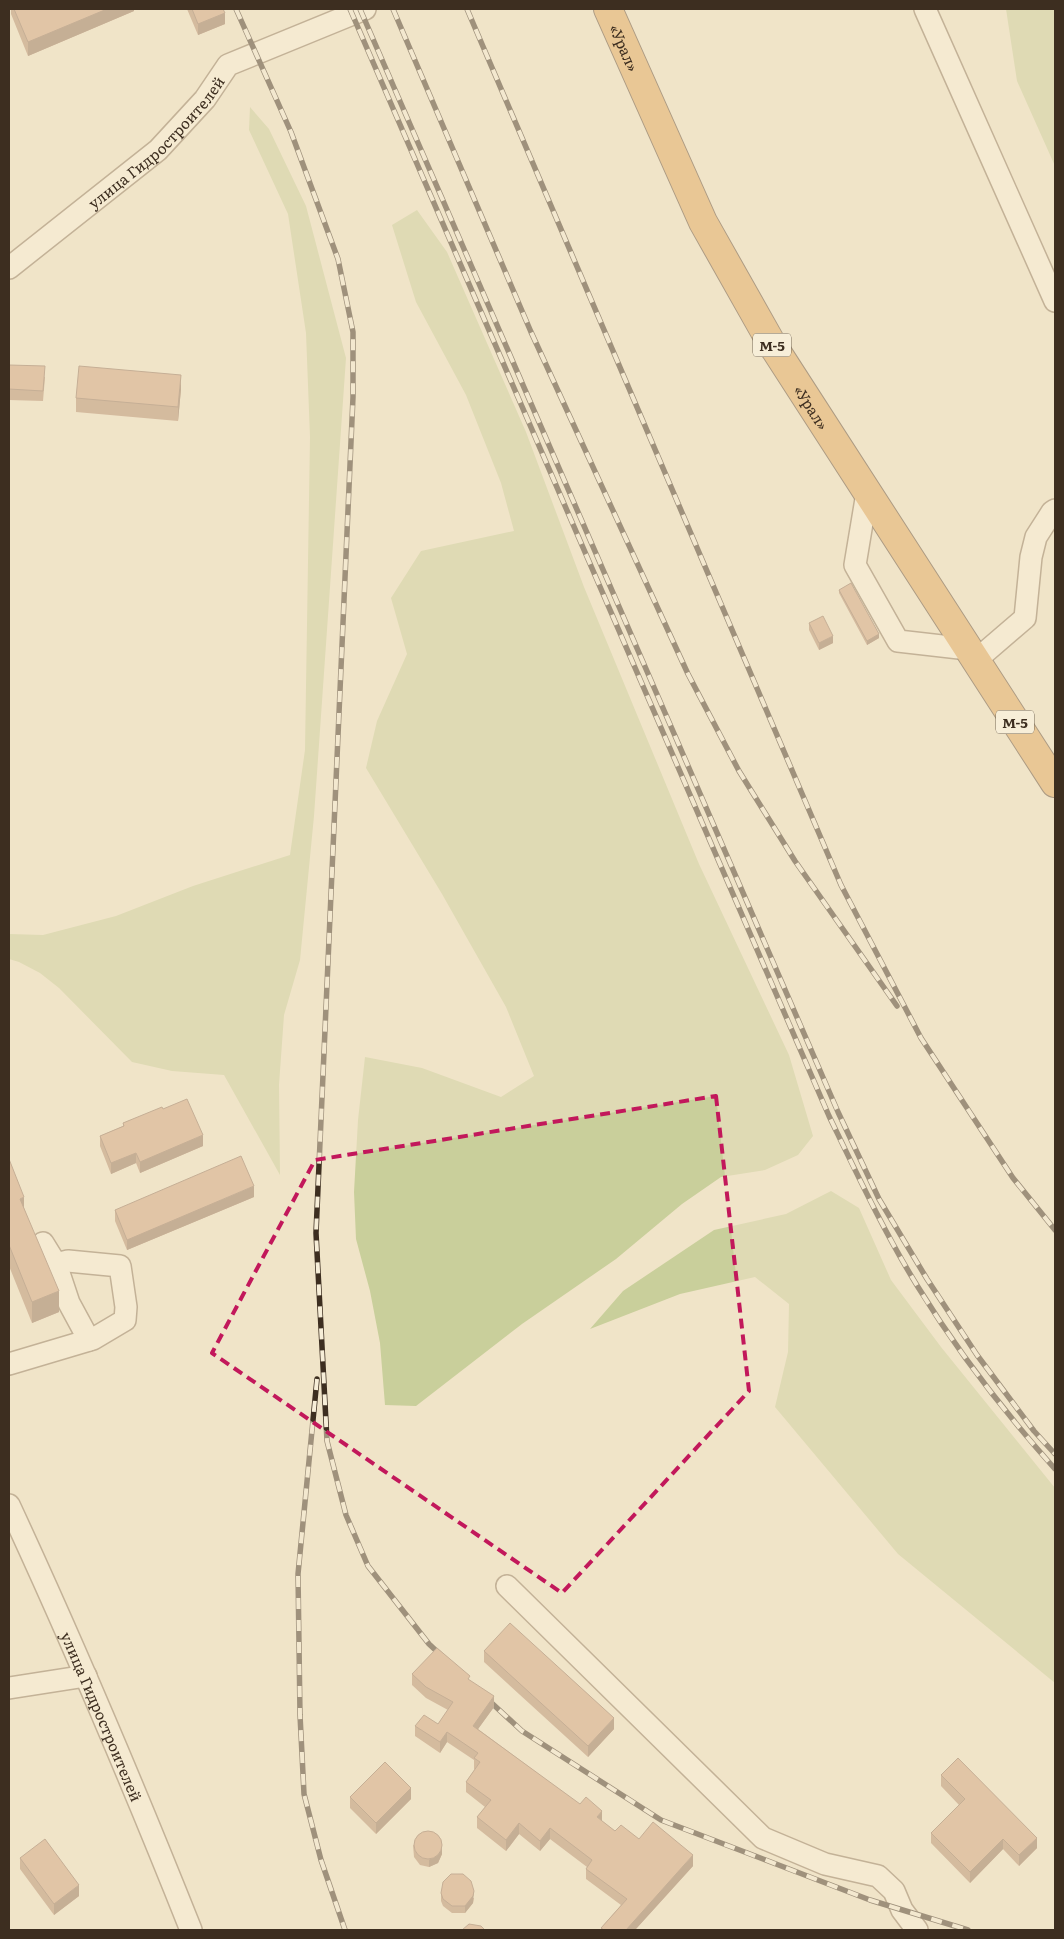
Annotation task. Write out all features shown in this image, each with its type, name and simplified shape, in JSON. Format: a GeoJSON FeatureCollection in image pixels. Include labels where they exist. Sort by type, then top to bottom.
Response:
{"type":"FeatureCollection","features":[{"type":"Feature","properties":{"kind":"highway","name":"«Урал»"},"geometry":{"type":"LineString","coordinates":[[608,9],[703,222],[773,346],[1055,783]]}},
{"type":"Feature","properties":{"kind":"street","name":"улица Гидростроителей"},"geometry":{"type":"LineString","coordinates":[[9,268],[158,150],[205,98],[228,65],[365,9]]}},
{"type":"Feature","properties":{"kind":"street"},"geometry":{"type":"LineString","coordinates":[[925,9],[1055,301]]}},
{"type":"Feature","properties":{"kind":"street"},"geometry":{"type":"LineString","coordinates":[[868,493],[855,565],[898,641],[971,655],[1025,618],[1031,557],[1036,537],[1055,510]]}},
{"type":"Feature","properties":{"kind":"street"},"geometry":{"type":"LineString","coordinates":[[43,1243],[56,1264],[69,1303],[89,1340]]}},
{"type":"Feature","properties":{"kind":"street"},"geometry":{"type":"LineString","coordinates":[[9,1364],[89,1340],[125,1320],[126,1307],[120,1266],[68,1261],[56,1264]]}},
{"type":"Feature","properties":{"kind":"street","name":"улица Гидростроителей"},"geometry":{"type":"LineString","coordinates":[[9,1505],[86,1676],[191,1930]]}},
{"type":"Feature","properties":{"kind":"street"},"geometry":{"type":"LineString","coordinates":[[507,1586],[763,1838],[824,1864],[878,1876],[894,1891],[902,1910],[917,1930]]}},
{"type":"Feature","properties":{"kind":"street"},"geometry":{"type":"LineString","coordinates":[[9,1688],[86,1676]]}},
{"type":"Feature","properties":{"kind":"highlighted area"},"geometry":{"type":"Polygon","coordinates":[[[716,1096],[749,1391],[562,1593],[212,1353],[315,1160],[716,1096]]]}},
{"type":"Feature","properties":{"kind":"green space"},"geometry":{"type":"Polygon","coordinates":[[[1006,9],[1055,9],[1055,166],[1017,81],[1006,9]]]}},
{"type":"Feature","properties":{"kind":"green space"},"geometry":{"type":"Polygon","coordinates":[[[250,107],[269,129],[306,206],[346,358],[314,816],[300,960],[284,1015],[279,1085],[280,1175],[224,1075],[172,1071],[132,1062],[59,988],[40,973],[9,959],[9,934],[43,935],[116,916],[193,886],[290,855],[305,750],[310,437],[306,333],[288,214],[249,130],[250,107]]]}},
{"type":"Feature","properties":{"kind":"green space"},"geometry":{"type":"Polygon","coordinates":[[[417,210],[447,252],[526,432],[584,587],[699,864],[789,1055],[813,1136],[798,1155],[765,1170],[721,1177],[682,1204],[616,1259],[522,1324],[416,1406],[385,1405],[380,1343],[370,1291],[356,1239],[354,1192],[358,1120],[365,1057],[422,1068],[501,1097],[534,1076],[506,1007],[442,894],[366,768],[377,721],[407,654],[391,598],[421,551],[514,531],[501,483],[466,395],[416,302],[392,225],[417,210]]]}},
{"type":"Feature","properties":{"kind":"green space"},"geometry":{"type":"Polygon","coordinates":[[[831,1191],[859,1208],[891,1280],[941,1347],[1055,1488],[1055,1683],[898,1554],[775,1407],[788,1352],[789,1304],[755,1277],[680,1294],[590,1329],[623,1291],[714,1230],[786,1214],[831,1191]]]}},
{"type":"Feature","properties":{"kind":"building"},"geometry":{"type":"Polygon","coordinates":[[[14,9],[107,9],[28,42],[14,9]]]}},
{"type":"Feature","properties":{"kind":"building"},"geometry":{"type":"Polygon","coordinates":[[[192,9],[223,9],[225,13],[198,24],[192,9]]]}},
{"type":"Feature","properties":{"kind":"building"},"geometry":{"type":"Polygon","coordinates":[[[9,365],[45,366],[43,391],[9,389],[9,365]]]}},
{"type":"Feature","properties":{"kind":"building"},"geometry":{"type":"Polygon","coordinates":[[[79,366],[181,375],[178,407],[76,398],[79,366]]]}},
{"type":"Feature","properties":{"kind":"building"},"geometry":{"type":"Polygon","coordinates":[[[851,583],[879,634],[867,641],[839,590],[851,583]]]}},
{"type":"Feature","properties":{"kind":"building"},"geometry":{"type":"Polygon","coordinates":[[[823,616],[833,636],[819,643],[809,623],[823,616]]]}},
{"type":"Feature","properties":{"kind":"building"},"geometry":{"type":"Polygon","coordinates":[[[187,1099],[203,1135],[140,1162],[136,1153],[111,1163],[100,1136],[124,1126],[123,1123],[187,1099]]]}},
{"type":"Feature","properties":{"kind":"building"},"geometry":{"type":"Polygon","coordinates":[[[241,1156],[254,1186],[127,1240],[115,1210],[241,1156]]]}},
{"type":"Feature","properties":{"kind":"building"},"geometry":{"type":"Polygon","coordinates":[[[9,1159],[24,1197],[20,1199],[59,1291],[32,1302],[9,1245],[9,1159]]]}},
{"type":"Feature","properties":{"kind":"building"},"geometry":{"type":"Polygon","coordinates":[[[510,1623],[614,1718],[588,1746],[484,1651],[510,1623]]]}},
{"type":"Feature","properties":{"kind":"building"},"geometry":{"type":"Polygon","coordinates":[[[437,1648],[470,1676],[468,1679],[494,1696],[473,1726],[580,1804],[586,1797],[602,1811],[597,1817],[615,1831],[621,1825],[639,1839],[653,1822],[693,1855],[626,1930],[604,1930],[601,1928],[627,1899],[586,1869],[592,1860],[550,1828],[540,1841],[519,1823],[506,1840],[477,1817],[491,1800],[466,1782],[480,1762],[474,1758],[478,1753],[447,1732],[440,1742],[415,1726],[424,1715],[438,1724],[453,1702],[426,1687],[412,1674],[437,1648]]]}},
{"type":"Feature","properties":{"kind":"building"},"geometry":{"type":"Polygon","coordinates":[[[958,1758],[1037,1838],[1019,1855],[1003,1839],[970,1872],[931,1833],[965,1799],[941,1775],[958,1758]]]}},
{"type":"Feature","properties":{"kind":"building"},"geometry":{"type":"Polygon","coordinates":[[[385,1762],[411,1788],[376,1823],[350,1797],[385,1762]]]}},
{"type":"Feature","properties":{"kind":"building"},"geometry":{"type":"Polygon","coordinates":[[[428,1831],[438,1835],[442,1845],[438,1855],[428,1859],[418,1855],[414,1845],[418,1835],[428,1831]]]}},
{"type":"Feature","properties":{"kind":"building"},"geometry":{"type":"Polygon","coordinates":[[[45,1839],[79,1885],[54,1904],[20,1858],[45,1839]]]}},
{"type":"Feature","properties":{"kind":"building"},"geometry":{"type":"Polygon","coordinates":[[[451,1874],[463,1874],[471,1881],[474,1891],[473,1896],[465,1906],[452,1906],[443,1899],[441,1893],[443,1882],[451,1874]]]}},
{"type":"Feature","properties":{"kind":"building"},"geometry":{"type":"Polygon","coordinates":[[[469,1924],[481,1926],[485,1930],[462,1930],[469,1924]]]}},
{"type":"Feature","properties":{"kind":"railway"},"geometry":{"type":"LineString","coordinates":[[236,9],[291,132],[338,259],[353,332],[353,397],[316,1233],[327,1441],[346,1515],[368,1566],[429,1644],[445,1659]]}},
{"type":"Feature","properties":{"kind":"railway"},"geometry":{"type":"LineString","coordinates":[[350,9],[829,1116],[871,1203],[918,1287],[949,1335],[1018,1426],[1055,1469]]}},
{"type":"Feature","properties":{"kind":"railway"},"geometry":{"type":"LineString","coordinates":[[360,9],[838,1112],[879,1199],[927,1279],[977,1355],[1034,1431],[1055,1454]]}},
{"type":"Feature","properties":{"kind":"railway"},"geometry":{"type":"LineString","coordinates":[[393,9],[531,332],[688,674],[739,771],[795,861],[897,1006]]}},
{"type":"Feature","properties":{"kind":"railway"},"geometry":{"type":"LineString","coordinates":[[467,9],[841,885],[921,1038],[1013,1178],[1055,1230]]}},
{"type":"Feature","properties":{"kind":"railway"},"geometry":{"type":"LineString","coordinates":[[317,1379],[298,1574],[300,1715],[304,1794],[321,1860],[345,1930]]}},
{"type":"Feature","properties":{"kind":"railway"},"geometry":{"type":"LineString","coordinates":[[483,1695],[522,1731],[661,1820],[870,1900],[968,1930]]}}]}
